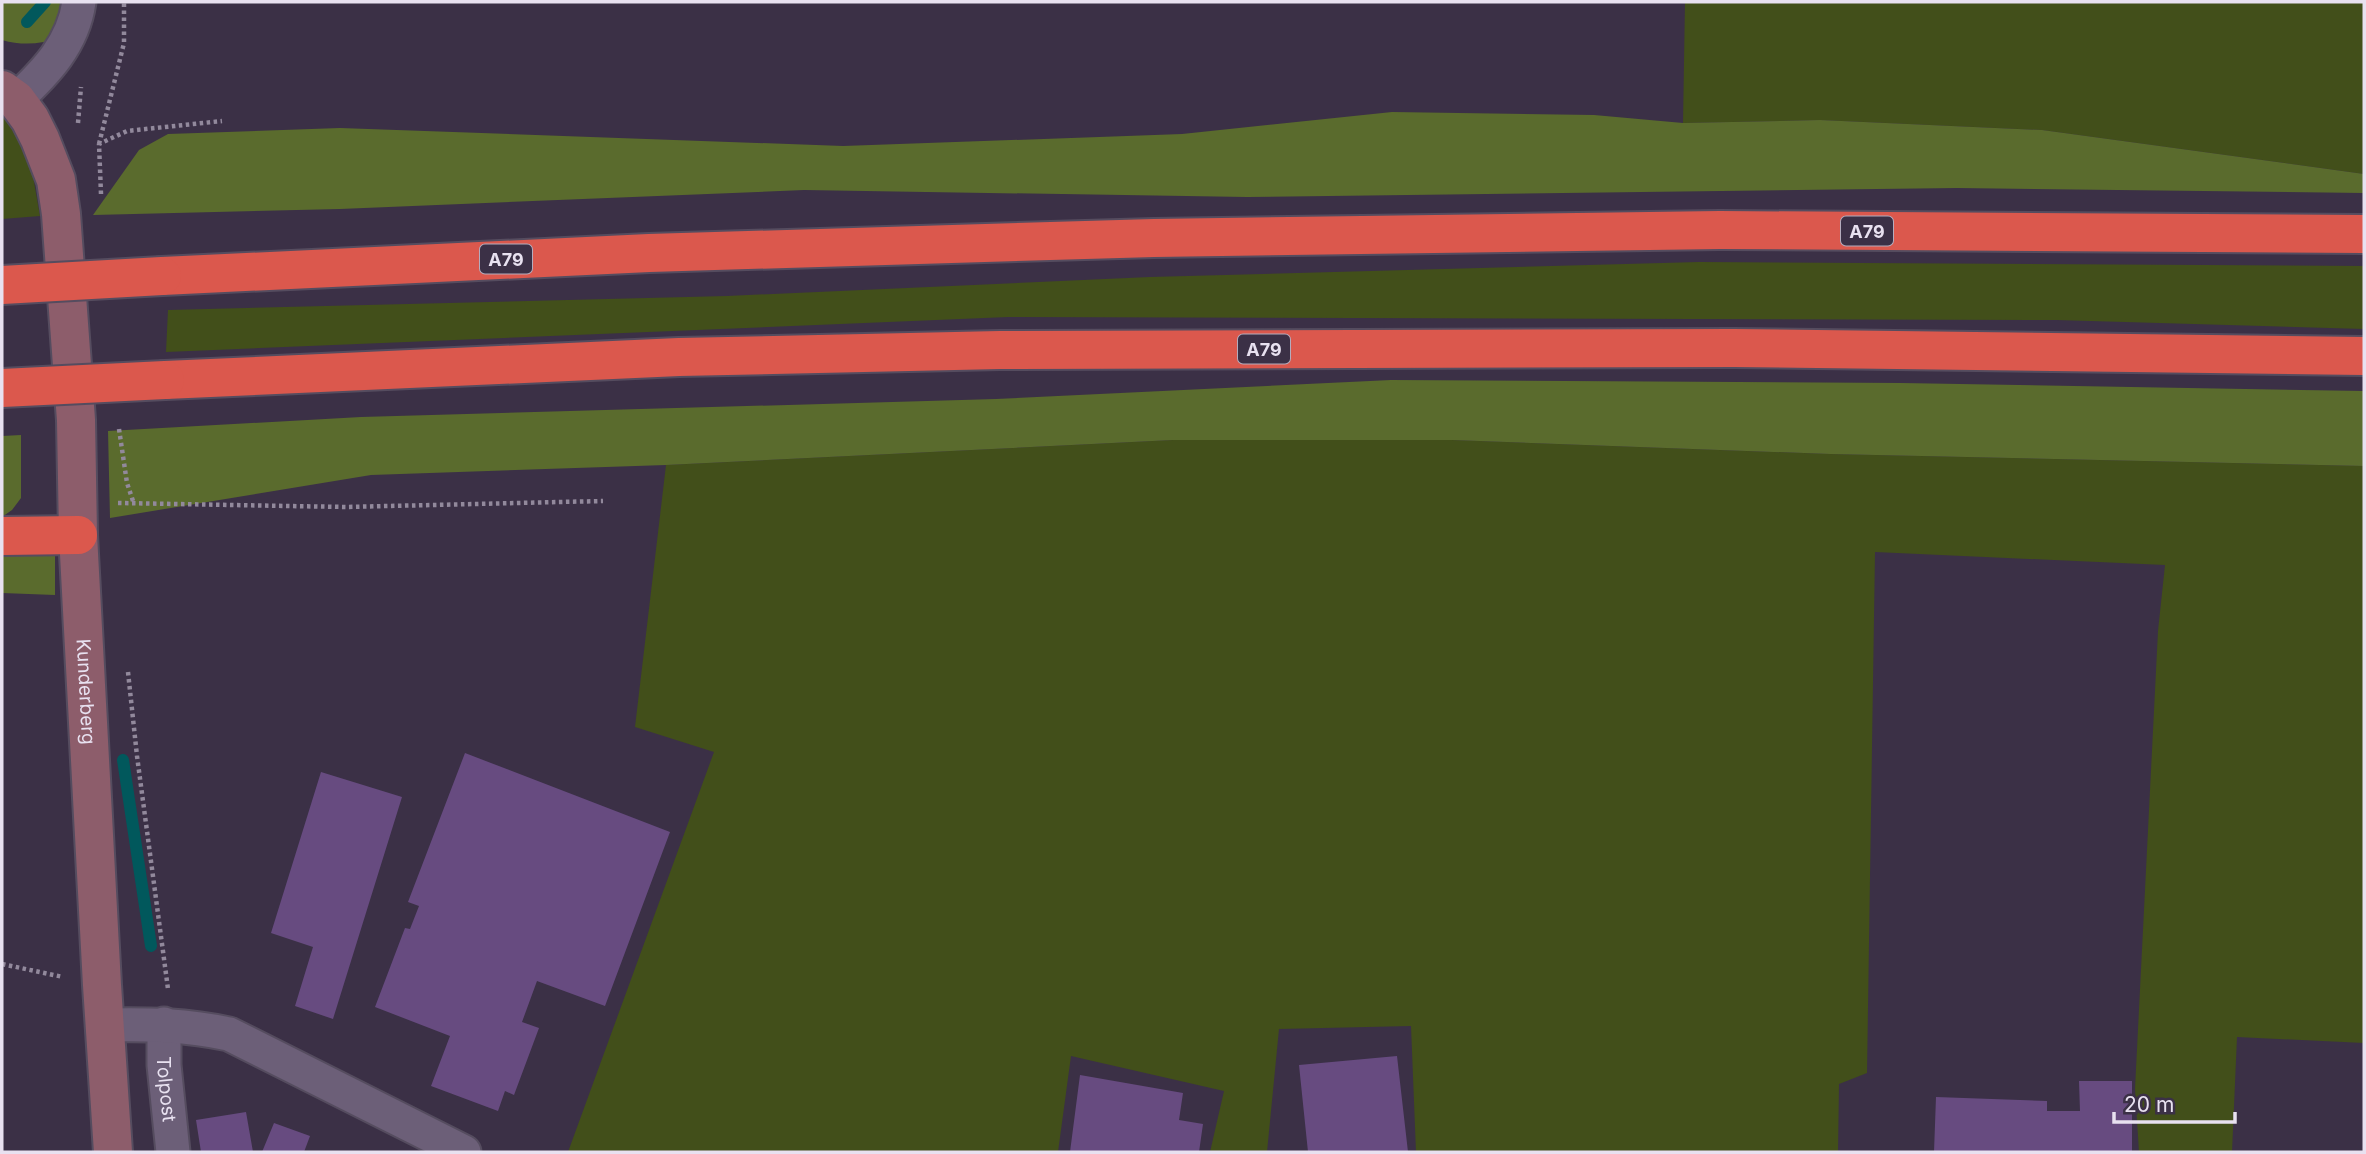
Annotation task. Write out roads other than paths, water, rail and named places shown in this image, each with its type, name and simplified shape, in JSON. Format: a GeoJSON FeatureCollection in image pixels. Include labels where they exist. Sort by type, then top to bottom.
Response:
{"type":"FeatureCollection","features":[{"type":"Feature","properties":{"kind":"highway","name":"A79"},"geometry":{"type":"LineString","coordinates":[[2,285],[662,252],[1154,238],[1720,230],[2364,234]]}},
{"type":"Feature","properties":{"kind":"highway","name":"A79"},"geometry":{"type":"LineString","coordinates":[[2,388],[679,357],[1000,350],[1734,348],[2364,356]]}},
{"type":"Feature","properties":{"kind":"highway"},"geometry":{"type":"LineString","coordinates":[[2,536],[77,520]]}},
{"type":"Feature","properties":{"kind":"main road","name":"Kunderberg"},"geometry":{"type":"LineString","coordinates":[[9,95],[30,119],[56,180],[60,197],[76,420],[77,520],[105,1025]]}},
{"type":"Feature","properties":{"kind":"main road"},"geometry":{"type":"LineString","coordinates":[[105,1025],[113,1152]]}},
{"type":"Feature","properties":{"kind":"street","name":"Kunderberg"},"geometry":{"type":"LineString","coordinates":[[9,95],[47,72],[76,22],[79,2]]}},
{"type":"Feature","properties":{"kind":"street"},"geometry":{"type":"LineString","coordinates":[[105,1025],[164,1024],[229,1034],[464,1152]]}},
{"type":"Feature","properties":{"kind":"street","name":"Tolpost"},"geometry":{"type":"LineString","coordinates":[[164,1024],[164,1065],[173,1152]]}},
{"type":"Feature","properties":{"kind":"waterway"},"geometry":{"type":"LineString","coordinates":[[27,22],[45,2]]}},
{"type":"Feature","properties":{"kind":"waterway"},"geometry":{"type":"LineString","coordinates":[[123,760],[151,946]]}}]}
